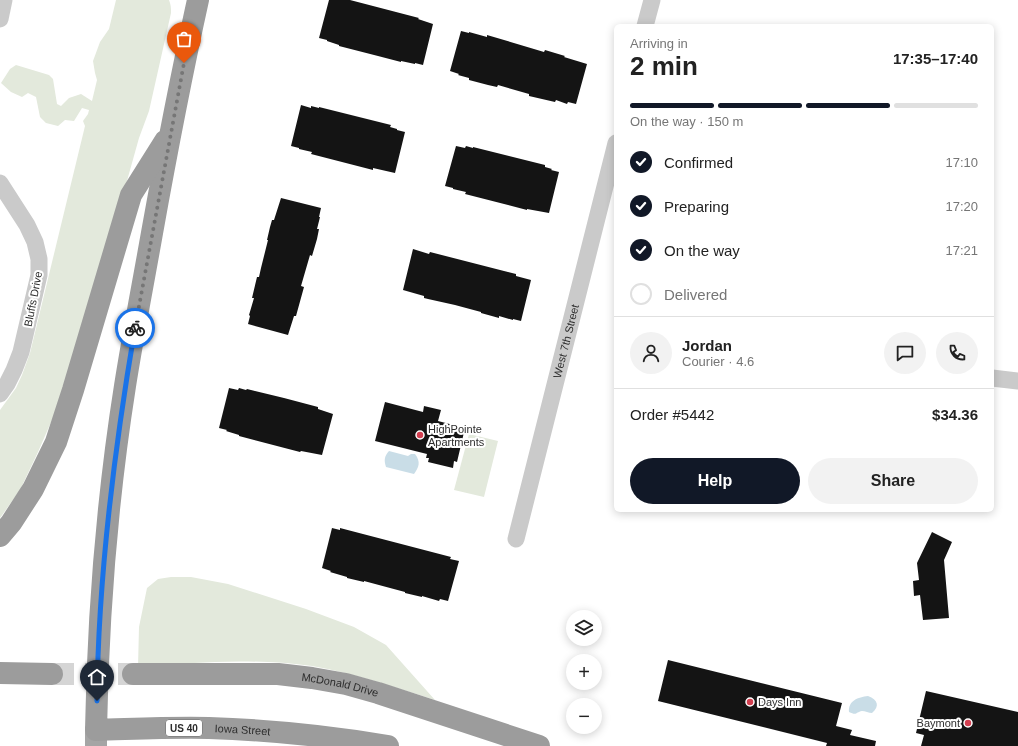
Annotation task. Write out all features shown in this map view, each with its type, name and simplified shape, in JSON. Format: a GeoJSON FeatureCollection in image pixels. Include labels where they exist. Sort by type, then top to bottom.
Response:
{"type":"FeatureCollection","features":[{"type":"Feature","properties":{"kind":"highway","name":"US 40"},"geometry":{"type":"LineString","coordinates":[[96,738],[99,628],[106,536],[128,366],[184,63],[198,0]]}},
{"type":"Feature","properties":{"kind":"highway"},"geometry":{"type":"LineString","coordinates":[[0,536],[11,523],[33,489],[56,442],[74,390],[131,195],[171,132]]}},
{"type":"Feature","properties":{"kind":"highway"},"geometry":{"type":"LineString","coordinates":[[0,673],[52,674]]}},
{"type":"Feature","properties":{"kind":"highway","name":"McDonald Drive"},"geometry":{"type":"LineString","coordinates":[[133,674],[278,674],[346,684],[378,693],[539,746]]}},
{"type":"Feature","properties":{"kind":"highway","name":"Iowa Street"},"geometry":{"type":"LineString","coordinates":[[96,738],[209,728],[271,731],[388,746]]}},
{"type":"Feature","properties":{"kind":"street"},"geometry":{"type":"LineString","coordinates":[[0,19],[4,0]]}},
{"type":"Feature","properties":{"kind":"street"},"geometry":{"type":"LineString","coordinates":[[646,24],[652,0]]}},
{"type":"Feature","properties":{"kind":"street","name":"West 7th Street"},"geometry":{"type":"LineString","coordinates":[[516,539],[614,151]]}},
{"type":"Feature","properties":{"kind":"street","name":"Bluffs Drive"},"geometry":{"type":"LineString","coordinates":[[0,183],[27,225],[35,242],[39,259],[39,275],[21,352],[14,370],[0,394]]}},
{"type":"Feature","properties":{"kind":"street"},"geometry":{"type":"LineString","coordinates":[[994,378],[1018,381]]}},
{"type":"Feature","properties":{"kind":"shaded area"},"geometry":{"type":"Polygon","coordinates":[[[116,0],[169,0],[171,13],[149,111],[139,138],[83,338],[55,413],[38,452],[20,490],[0,518],[0,410],[16,388],[30,353],[85,126],[83,121],[89,110],[82,108],[74,121],[65,120],[58,126],[46,123],[40,117],[36,97],[28,93],[22,97],[11,92],[1,83],[10,69],[16,65],[49,75],[53,79],[57,104],[61,106],[69,98],[81,94],[92,101],[97,80],[93,61],[100,42],[109,29],[116,0]]]}},
{"type":"Feature","properties":{"kind":"shaded area"},"geometry":{"type":"Polygon","coordinates":[[[469,434],[498,441],[484,497],[454,490],[469,434]]]}},
{"type":"Feature","properties":{"kind":"shaded area"},"geometry":{"type":"Polygon","coordinates":[[[171,577],[191,577],[228,584],[306,609],[354,627],[386,645],[435,700],[343,672],[312,666],[247,661],[138,667],[139,627],[147,588],[158,579],[171,577]]]}},
{"type":"Feature","properties":{"kind":"water"},"geometry":{"type":"Polygon","coordinates":[[[389,451],[408,456],[415,454],[419,464],[414,474],[386,467],[385,459],[389,451]]]}},
{"type":"Feature","properties":{"kind":"water"},"geometry":{"type":"Polygon","coordinates":[[[868,696],[874,699],[877,703],[875,710],[872,713],[862,711],[855,714],[849,712],[850,705],[854,700],[868,696]]]}},
{"type":"Feature","properties":{"kind":"building"},"geometry":{"type":"Polygon","coordinates":[[[329,0],[350,0],[419,18],[418,19],[433,24],[423,65],[401,62],[339,46],[319,38],[329,0]]]}},
{"type":"Feature","properties":{"kind":"building"},"geometry":{"type":"Polygon","coordinates":[[[461,31],[487,37],[487,35],[544,52],[545,50],[587,64],[576,104],[568,102],[567,104],[556,100],[555,102],[529,96],[529,94],[498,85],[497,87],[469,80],[469,78],[450,71],[461,31]]]}},
{"type":"Feature","properties":{"kind":"building"},"geometry":{"type":"Polygon","coordinates":[[[301,105],[311,108],[311,106],[319,107],[391,125],[390,127],[405,132],[395,173],[373,168],[373,170],[311,154],[312,152],[291,146],[301,105]]]}},
{"type":"Feature","properties":{"kind":"building"},"geometry":{"type":"Polygon","coordinates":[[[456,146],[465,148],[466,146],[473,147],[545,165],[545,167],[552,169],[551,170],[559,172],[549,213],[527,210],[465,194],[466,192],[445,186],[456,146]]]}},
{"type":"Feature","properties":{"kind":"building"},"geometry":{"type":"Polygon","coordinates":[[[281,198],[321,208],[317,229],[319,229],[317,239],[312,256],[310,255],[301,286],[304,287],[296,316],[294,316],[288,335],[248,324],[254,298],[252,298],[257,277],[259,277],[270,227],[272,220],[274,220],[281,198]]]}},
{"type":"Feature","properties":{"kind":"building"},"geometry":{"type":"Polygon","coordinates":[[[413,249],[516,274],[516,276],[531,280],[521,321],[499,316],[499,318],[455,305],[424,298],[424,296],[403,290],[413,249]]]}},
{"type":"Feature","properties":{"kind":"building"},"geometry":{"type":"Polygon","coordinates":[[[229,388],[238,390],[239,388],[247,389],[284,398],[318,407],[318,409],[333,414],[322,455],[300,452],[239,436],[219,428],[229,388]]]}},
{"type":"Feature","properties":{"kind":"building","name":"HighPointe Apartments"},"geometry":{"type":"Polygon","coordinates":[[[385,402],[423,412],[424,406],[441,410],[438,421],[465,428],[457,462],[454,461],[453,468],[428,462],[429,458],[426,458],[427,454],[375,441],[385,402]]]}},
{"type":"Feature","properties":{"kind":"building"},"geometry":{"type":"Polygon","coordinates":[[[332,528],[340,530],[340,528],[451,557],[450,559],[459,561],[448,601],[440,599],[439,601],[364,581],[347,578],[322,568],[332,528]]]}},
{"type":"Feature","properties":{"kind":"building"},"geometry":{"type":"Polygon","coordinates":[[[932,532],[952,542],[944,560],[949,618],[923,620],[920,595],[914,596],[913,581],[919,580],[917,563],[932,532]]]}},
{"type":"Feature","properties":{"kind":"building","name":"Days Inn"},"geometry":{"type":"Polygon","coordinates":[[[668,660],[842,703],[836,726],[852,730],[850,735],[876,741],[875,746],[826,746],[827,743],[658,701],[668,660]]]}},
{"type":"Feature","properties":{"kind":"building","name":"Baymont"},"geometry":{"type":"Polygon","coordinates":[[[926,691],[1018,712],[1018,746],[921,746],[924,735],[916,733],[926,691]]]}},
{"type":"Feature","properties":{"kind":"tunnel"},"geometry":{"type":"LineString","coordinates":[[52,674],[133,674]]}},
{"type":"Feature","properties":{"kind":"way so far"},"geometry":{"type":"LineString","coordinates":[[135,328],[184,63]]}},
{"type":"Feature","properties":{"kind":"place","name":"HighPointe Apartments"},"geometry":{"type":"Point","coordinates":[420,435]}},
{"type":"Feature","properties":{"kind":"place","name":"Days Inn"},"geometry":{"type":"Point","coordinates":[750,702]}},
{"type":"Feature","properties":{"kind":"place","name":"Baymont"},"geometry":{"type":"Point","coordinates":[968,723]}},
{"type":"Feature","properties":{"kind":"route"},"geometry":{"type":"LineString","coordinates":[[97,701],[99,628],[106,536],[125,387],[135,328]]}}]}
